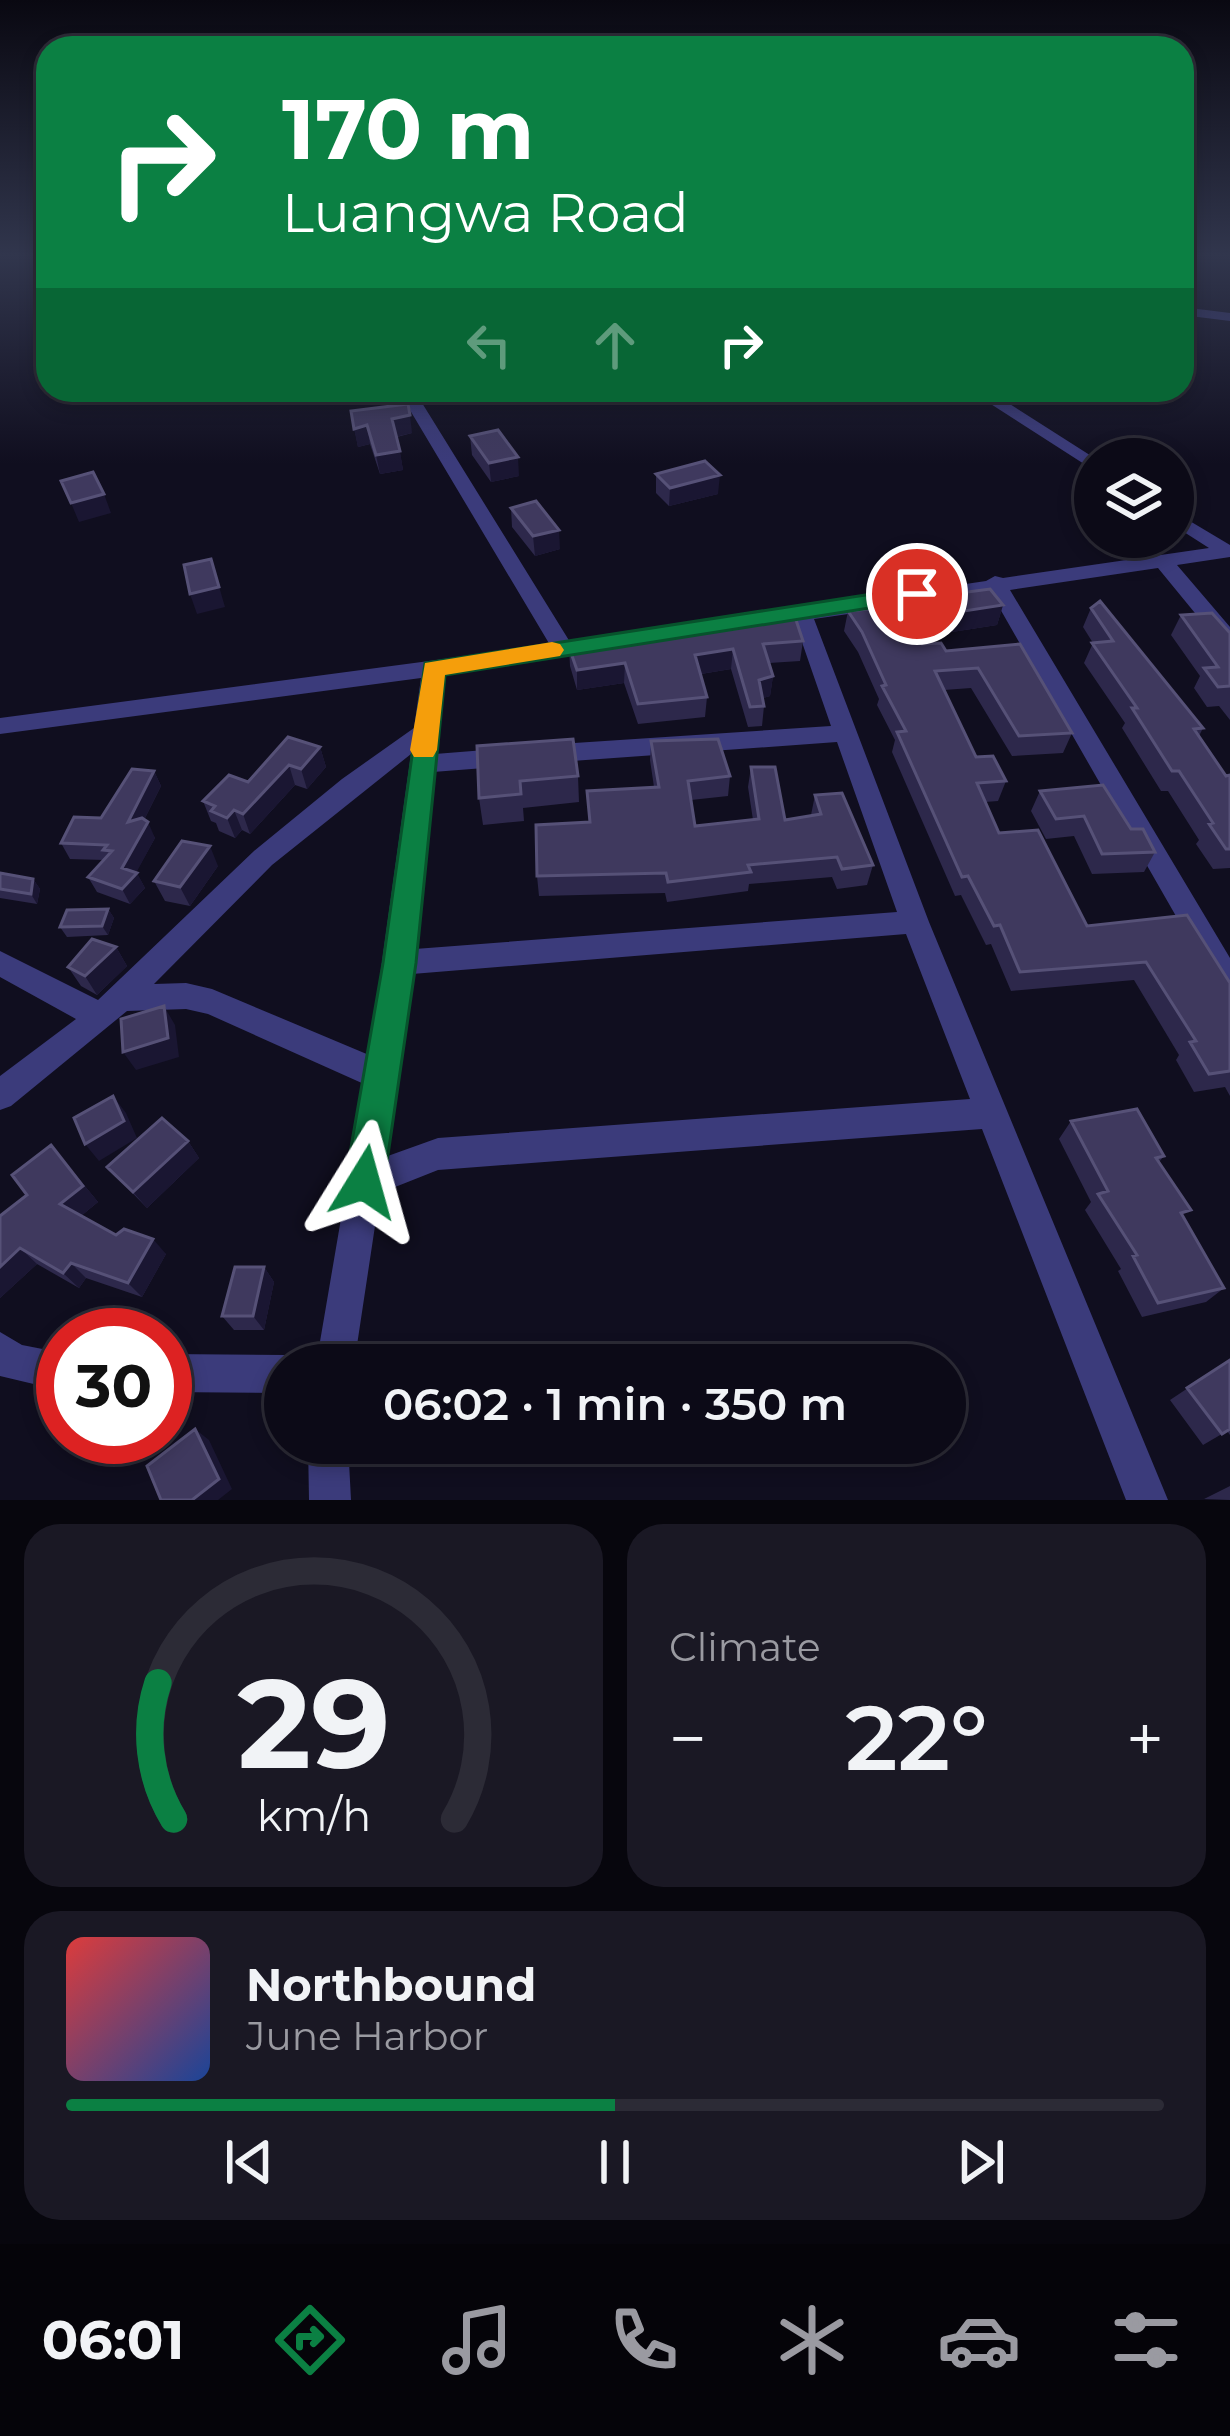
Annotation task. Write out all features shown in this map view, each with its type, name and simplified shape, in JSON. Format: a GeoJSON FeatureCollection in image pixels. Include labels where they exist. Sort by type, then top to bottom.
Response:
{"type":"FeatureCollection","features":[{"type":"Feature","properties":{"kind":"street"},"geometry":{"type":"LineString","coordinates":[[413,402],[563,648]]}},
{"type":"Feature","properties":{"kind":"street"},"geometry":{"type":"LineString","coordinates":[[996,402],[1074,452]]}},
{"type":"Feature","properties":{"kind":"street"},"geometry":{"type":"LineString","coordinates":[[1194,530],[1228,551]]}},
{"type":"Feature","properties":{"kind":"street"},"geometry":{"type":"LineString","coordinates":[[0,726],[434,669],[1228,551]]}},
{"type":"Feature","properties":{"kind":"street"},"geometry":{"type":"LineString","coordinates":[[1162,560],[1230,640]]}},
{"type":"Feature","properties":{"kind":"street"},"geometry":{"type":"LineString","coordinates":[[995,582],[1230,985]]}},
{"type":"Feature","properties":{"kind":"street"},"geometry":{"type":"LineString","coordinates":[[801,611],[915,922],[1147,1500]]}},
{"type":"Feature","properties":{"kind":"street"},"geometry":{"type":"LineString","coordinates":[[337,1344],[399,963],[434,669]]}},
{"type":"Feature","properties":{"kind":"street"},"geometry":{"type":"LineString","coordinates":[[0,1095],[110,1007],[263,858],[351,785],[424,748],[847,733]]}},
{"type":"Feature","properties":{"kind":"street"},"geometry":{"type":"LineString","coordinates":[[399,963],[915,922]]}},
{"type":"Feature","properties":{"kind":"street"},"geometry":{"type":"LineString","coordinates":[[0,963],[110,1007],[186,995],[212,1002],[379,1075]]}},
{"type":"Feature","properties":{"kind":"street"},"geometry":{"type":"LineString","coordinates":[[364,1182],[438,1154],[992,1113]]}},
{"type":"Feature","properties":{"kind":"street"},"geometry":{"type":"LineString","coordinates":[[0,1351],[13,1362],[36,1367]]}},
{"type":"Feature","properties":{"kind":"street"},"geometry":{"type":"LineString","coordinates":[[192,1373],[264,1374]]}},
{"type":"Feature","properties":{"kind":"street"},"geometry":{"type":"LineString","coordinates":[[329,1464],[330,1500]]}},
{"type":"Feature","properties":{"kind":"building"},"geometry":{"type":"Polygon","coordinates":[[[408,404],[410,415],[392,419],[400,451],[376,455],[367,425],[354,429],[351,411],[408,404]]]}},
{"type":"Feature","properties":{"kind":"building"},"geometry":{"type":"Polygon","coordinates":[[[498,430],[518,457],[489,463],[470,436],[498,430]]]}},
{"type":"Feature","properties":{"kind":"building"},"geometry":{"type":"Polygon","coordinates":[[[705,461],[720,475],[670,488],[656,474],[705,461]]]}},
{"type":"Feature","properties":{"kind":"building"},"geometry":{"type":"Polygon","coordinates":[[[93,472],[104,494],[71,503],[61,481],[93,472]]]}},
{"type":"Feature","properties":{"kind":"building"},"geometry":{"type":"Polygon","coordinates":[[[536,501],[559,530],[533,536],[511,508],[536,501]]]}},
{"type":"Feature","properties":{"kind":"building"},"geometry":{"type":"Polygon","coordinates":[[[211,559],[219,587],[190,594],[184,565],[211,559]]]}},
{"type":"Feature","properties":{"kind":"building"},"geometry":{"type":"Polygon","coordinates":[[[990,589],[1003,605],[958,612],[945,595],[990,589]]]}},
{"type":"Feature","properties":{"kind":"building"},"geometry":{"type":"Polygon","coordinates":[[[1100,601],[1203,728],[1194,729],[1226,776],[1230,775],[1230,849],[1209,824],[1213,823],[1179,771],[1172,771],[1132,708],[1137,708],[1092,643],[1113,641],[1091,608],[1100,601]]]}},
{"type":"Feature","properties":{"kind":"building"},"geometry":{"type":"Polygon","coordinates":[[[899,606],[922,644],[941,643],[946,651],[1020,644],[1072,733],[1019,736],[978,668],[935,671],[976,757],[993,756],[1006,781],[977,783],[999,833],[1038,830],[1087,926],[1187,915],[1230,983],[1230,1071],[1209,1074],[1190,1042],[1196,1041],[1146,962],[1020,972],[1000,925],[994,926],[968,876],[962,877],[897,732],[906,731],[848,611],[899,606]]]}},
{"type":"Feature","properties":{"kind":"building"},"geometry":{"type":"Polygon","coordinates":[[[1212,613],[1230,633],[1230,686],[1218,687],[1204,668],[1218,667],[1181,615],[1212,613]]]}},
{"type":"Feature","properties":{"kind":"building"},"geometry":{"type":"Polygon","coordinates":[[[795,617],[803,641],[763,644],[773,676],[759,680],[764,706],[750,707],[733,649],[695,655],[707,697],[638,704],[625,663],[577,670],[569,647],[656,637],[730,621],[795,617]]]}},
{"type":"Feature","properties":{"kind":"building"},"geometry":{"type":"Polygon","coordinates":[[[288,737],[320,747],[301,769],[289,765],[243,814],[234,810],[227,818],[211,811],[215,806],[203,801],[229,775],[248,782],[288,737]]]}},
{"type":"Feature","properties":{"kind":"building"},"geometry":{"type":"Polygon","coordinates":[[[573,739],[578,776],[520,781],[521,794],[479,798],[477,746],[573,739]]]}},
{"type":"Feature","properties":{"kind":"building"},"geometry":{"type":"Polygon","coordinates":[[[718,739],[730,776],[688,781],[695,826],[759,819],[751,767],[775,767],[785,820],[821,814],[815,795],[842,793],[873,865],[842,869],[837,857],[748,865],[751,872],[668,882],[666,873],[537,876],[536,825],[590,822],[587,791],[659,787],[651,741],[718,739]]]}},
{"type":"Feature","properties":{"kind":"building"},"geometry":{"type":"Polygon","coordinates":[[[132,769],[154,771],[128,822],[142,818],[148,822],[122,868],[137,873],[122,889],[88,877],[112,851],[103,850],[107,845],[61,843],[74,817],[101,818],[132,769]]]}},
{"type":"Feature","properties":{"kind":"building"},"geometry":{"type":"Polygon","coordinates":[[[1103,785],[1131,829],[1143,829],[1155,852],[1102,854],[1084,816],[1056,819],[1040,791],[1103,785]]]}},
{"type":"Feature","properties":{"kind":"building"},"geometry":{"type":"Polygon","coordinates":[[[182,841],[210,846],[180,887],[154,881],[182,841]]]}},
{"type":"Feature","properties":{"kind":"building"},"geometry":{"type":"Polygon","coordinates":[[[0,873],[33,879],[31,894],[0,889],[0,873]]]}},
{"type":"Feature","properties":{"kind":"building"},"geometry":{"type":"Polygon","coordinates":[[[108,909],[102,926],[60,927],[67,910],[108,909]]]}},
{"type":"Feature","properties":{"kind":"building"},"geometry":{"type":"Polygon","coordinates":[[[92,939],[116,947],[85,976],[68,967],[92,939]]]}},
{"type":"Feature","properties":{"kind":"building"},"geometry":{"type":"Polygon","coordinates":[[[164,1006],[168,1038],[123,1052],[121,1019],[164,1006]]]}},
{"type":"Feature","properties":{"kind":"building"},"geometry":{"type":"Polygon","coordinates":[[[113,1096],[124,1121],[85,1144],[74,1118],[113,1096]]]}},
{"type":"Feature","properties":{"kind":"building"},"geometry":{"type":"Polygon","coordinates":[[[1137,1109],[1164,1156],[1156,1158],[1191,1210],[1181,1213],[1224,1288],[1158,1303],[1133,1256],[1137,1255],[1098,1194],[1108,1191],[1071,1121],[1137,1109]]]}},
{"type":"Feature","properties":{"kind":"building"},"geometry":{"type":"Polygon","coordinates":[[[162,1118],[188,1141],[133,1192],[107,1167],[162,1118]]]}},
{"type":"Feature","properties":{"kind":"building"},"geometry":{"type":"Polygon","coordinates":[[[51,1145],[83,1186],[60,1204],[116,1235],[124,1229],[153,1239],[128,1283],[71,1263],[63,1273],[20,1248],[0,1267],[0,1216],[27,1195],[12,1175],[51,1145]]]}},
{"type":"Feature","properties":{"kind":"building"},"geometry":{"type":"Polygon","coordinates":[[[235,1267],[264,1267],[253,1316],[222,1316],[235,1267]]]}},
{"type":"Feature","properties":{"kind":"building"},"geometry":{"type":"Polygon","coordinates":[[[1230,1360],[1230,1429],[1222,1434],[1187,1388],[1230,1360]]]}},
{"type":"Feature","properties":{"kind":"building"},"geometry":{"type":"Polygon","coordinates":[[[195,1429],[219,1479],[192,1500],[161,1500],[147,1466],[192,1464],[195,1429]]]}},
{"type":"Feature","properties":{"kind":"slow traffic"},"geometry":{"type":"LineString","coordinates":[[424,750],[434,669],[552,650]]}},
{"type":"Feature","properties":{"kind":"route"},"geometry":{"type":"LineString","coordinates":[[364,1182],[399,963],[434,669],[917,594]]}}]}
